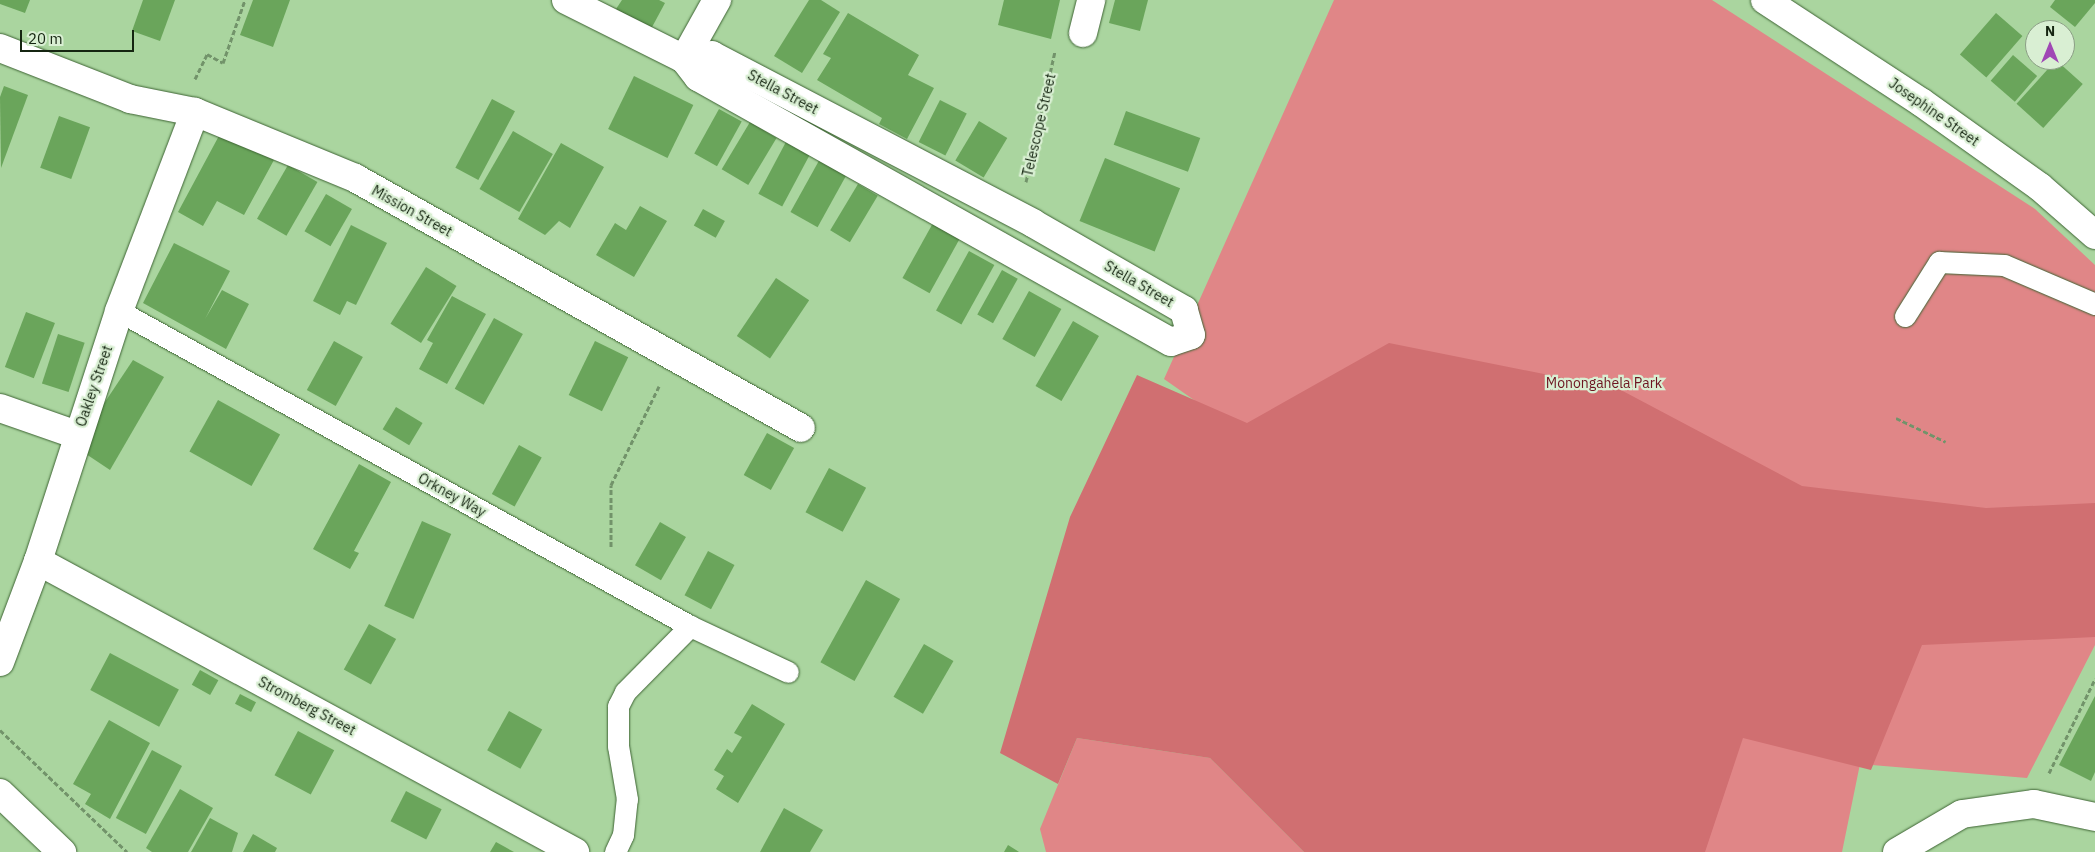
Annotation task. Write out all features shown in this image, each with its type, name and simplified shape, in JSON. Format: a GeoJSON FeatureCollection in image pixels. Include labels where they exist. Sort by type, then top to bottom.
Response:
{"type":"FeatureCollection","features":[{"type":"Feature","properties":{"kind":"street","name":"Stella Street"},"geometry":{"type":"LineString","coordinates":[[566,0],[684,60],[698,77],[1171,342],[1191,335],[1184,310],[1008,209],[712,55],[684,60]]}},
{"type":"Feature","properties":{"kind":"street"},"geometry":{"type":"LineString","coordinates":[[684,60],[717,0]]}},
{"type":"Feature","properties":{"kind":"street"},"geometry":{"type":"LineString","coordinates":[[1083,33],[1091,0]]}},
{"type":"Feature","properties":{"kind":"street","name":"Josephine Street"},"geometry":{"type":"LineString","coordinates":[[1765,0],[1921,102],[2040,187],[2095,235]]}},
{"type":"Feature","properties":{"kind":"street","name":"Mission Street"},"geometry":{"type":"LineString","coordinates":[[0,48],[130,98],[195,112],[355,178],[801,428]]}},
{"type":"Feature","properties":{"kind":"street","name":"Oakley Street"},"geometry":{"type":"LineString","coordinates":[[0,662],[38,561],[119,311],[195,112]]}},
{"type":"Feature","properties":{"kind":"street"},"geometry":{"type":"LineString","coordinates":[[0,408],[78,435]]}},
{"type":"Feature","properties":{"kind":"street","name":"Stromberg Street"},"geometry":{"type":"LineString","coordinates":[[38,561],[575,852]]}},
{"type":"Feature","properties":{"kind":"street"},"geometry":{"type":"LineString","coordinates":[[0,793],[62,852]]}},
{"type":"Feature","properties":{"kind":"street"},"geometry":{"type":"LineString","coordinates":[[1896,852],[1962,814],[2034,804],[2095,817]]}},
{"type":"Feature","properties":{"kind":"lane"},"geometry":{"type":"LineString","coordinates":[[1905,316],[1940,262],[2004,265],[2095,304]]}},
{"type":"Feature","properties":{"kind":"lane","name":"Orkney Way"},"geometry":{"type":"LineString","coordinates":[[119,311],[690,626],[788,672]]}},
{"type":"Feature","properties":{"kind":"lane"},"geometry":{"type":"LineString","coordinates":[[615,852],[623,835],[627,799],[618,746],[618,706],[625,692],[690,626]]}},
{"type":"Feature","properties":{"kind":"path"},"geometry":{"type":"LineString","coordinates":[[193,84],[207,54],[223,63],[245,0]]}},
{"type":"Feature","properties":{"kind":"path","name":"Telescope Street"},"geometry":{"type":"LineString","coordinates":[[1008,209],[1025,185],[1057,44]]}},
{"type":"Feature","properties":{"kind":"path"},"geometry":{"type":"LineString","coordinates":[[610,582],[611,484],[674,357]]}},
{"type":"Feature","properties":{"kind":"path"},"geometry":{"type":"LineString","coordinates":[[1896,418],[1946,442]]}},
{"type":"Feature","properties":{"kind":"path"},"geometry":{"type":"LineString","coordinates":[[2034,804],[2095,679]]}},
{"type":"Feature","properties":{"kind":"path"},"geometry":{"type":"LineString","coordinates":[[0,730],[127,852]]}},
{"type":"Feature","properties":{"kind":"green space","name":"Monongahela Park"},"geometry":{"type":"Polygon","coordinates":[[[1334,0],[1712,0],[2035,209],[2095,265],[2095,645],[2027,778],[1860,764],[1842,852],[1664,852],[1194,400],[1164,379],[1334,0]]]}},
{"type":"Feature","properties":{"kind":"green space"},"geometry":{"type":"Polygon","coordinates":[[[1077,738],[1210,758],[1304,852],[1046,852],[1040,829],[1077,738]]]}},
{"type":"Feature","properties":{"kind":"shaded area"},"geometry":{"type":"Polygon","coordinates":[[[1389,343],[1619,389],[1802,486],[1986,508],[2095,503],[2095,637],[1922,645],[1871,770],[1743,738],[1705,852],[1304,852],[1210,758],[1077,738],[1058,784],[1000,753],[1070,517],[1137,375],[1247,423],[1389,343]]]}},
{"type":"Feature","properties":{"kind":"building"},"geometry":{"type":"Polygon","coordinates":[[[0,0],[30,0],[25,13],[0,4],[0,0]]]}},
{"type":"Feature","properties":{"kind":"building"},"geometry":{"type":"Polygon","coordinates":[[[143,0],[175,0],[160,41],[132,31],[143,0]]]}},
{"type":"Feature","properties":{"kind":"building"},"geometry":{"type":"Polygon","coordinates":[[[253,0],[290,0],[273,47],[240,35],[253,0]]]}},
{"type":"Feature","properties":{"kind":"building"},"geometry":{"type":"Polygon","coordinates":[[[622,0],[659,0],[665,3],[651,29],[616,9],[622,0]]]}},
{"type":"Feature","properties":{"kind":"building"},"geometry":{"type":"Polygon","coordinates":[[[809,0],[821,0],[840,12],[802,73],[774,56],[809,0]]]}},
{"type":"Feature","properties":{"kind":"building"},"geometry":{"type":"Polygon","coordinates":[[[1004,0],[1060,0],[1051,39],[998,25],[1004,0]]]}},
{"type":"Feature","properties":{"kind":"building"},"geometry":{"type":"Polygon","coordinates":[[[1115,0],[1148,0],[1140,31],[1109,23],[1115,0]]]}},
{"type":"Feature","properties":{"kind":"building"},"geometry":{"type":"Polygon","coordinates":[[[2055,0],[2095,0],[2095,3],[2075,27],[2075,20],[2066,20],[2050,7],[2055,0]]]}},
{"type":"Feature","properties":{"kind":"building"},"geometry":{"type":"Polygon","coordinates":[[[848,13],[919,55],[908,75],[934,88],[907,139],[879,124],[882,118],[817,80],[831,58],[823,54],[848,13]]]}},
{"type":"Feature","properties":{"kind":"building"},"geometry":{"type":"Polygon","coordinates":[[[1996,13],[2022,36],[1986,77],[1960,55],[1996,13]]]}},
{"type":"Feature","properties":{"kind":"building"},"geometry":{"type":"Polygon","coordinates":[[[2013,55],[2025,65],[2025,70],[2030,70],[2037,76],[2015,102],[1991,81],[2013,55]]]}},
{"type":"Feature","properties":{"kind":"building"},"geometry":{"type":"Polygon","coordinates":[[[2047,70],[2067,70],[2083,84],[2043,128],[2017,104],[2047,70]]]}},
{"type":"Feature","properties":{"kind":"building"},"geometry":{"type":"Polygon","coordinates":[[[634,76],[693,105],[667,158],[608,129],[634,76]]]}},
{"type":"Feature","properties":{"kind":"building"},"geometry":{"type":"Polygon","coordinates":[[[4,86],[28,95],[1,168],[0,97],[4,86]]]}},
{"type":"Feature","properties":{"kind":"building"},"geometry":{"type":"Polygon","coordinates":[[[492,99],[515,111],[478,180],[455,168],[492,99]]]}},
{"type":"Feature","properties":{"kind":"building"},"geometry":{"type":"Polygon","coordinates":[[[940,100],[967,114],[945,155],[919,142],[940,100]]]}},
{"type":"Feature","properties":{"kind":"building"},"geometry":{"type":"Polygon","coordinates":[[[719,109],[742,122],[717,166],[694,154],[719,109]]]}},
{"type":"Feature","properties":{"kind":"building"},"geometry":{"type":"Polygon","coordinates":[[[1126,111],[1200,138],[1188,172],[1114,145],[1126,111]]]}},
{"type":"Feature","properties":{"kind":"building"},"geometry":{"type":"Polygon","coordinates":[[[59,116],[90,127],[71,179],[40,168],[59,116]]]}},
{"type":"Feature","properties":{"kind":"building"},"geometry":{"type":"Polygon","coordinates":[[[979,121],[1007,138],[984,177],[955,160],[979,121]]]}},
{"type":"Feature","properties":{"kind":"building"},"geometry":{"type":"Polygon","coordinates":[[[750,122],[777,138],[748,185],[722,169],[750,122]]]}},
{"type":"Feature","properties":{"kind":"building"},"geometry":{"type":"Polygon","coordinates":[[[513,131],[553,154],[519,212],[480,189],[513,131]]]}},
{"type":"Feature","properties":{"kind":"building"},"geometry":{"type":"Polygon","coordinates":[[[221,132],[274,160],[244,215],[217,201],[203,226],[178,212],[221,132]]]}},
{"type":"Feature","properties":{"kind":"building"},"geometry":{"type":"Polygon","coordinates":[[[787,140],[811,153],[782,207],[758,194],[787,140]]]}},
{"type":"Feature","properties":{"kind":"building"},"geometry":{"type":"Polygon","coordinates":[[[561,143],[604,167],[570,228],[559,221],[545,235],[518,219],[561,143]]]}},
{"type":"Feature","properties":{"kind":"building"},"geometry":{"type":"Polygon","coordinates":[[[821,157],[848,172],[818,227],[790,212],[821,157]]]}},
{"type":"Feature","properties":{"kind":"building"},"geometry":{"type":"Polygon","coordinates":[[[1105,158],[1180,188],[1155,251],[1080,221],[1105,158]]]}},
{"type":"Feature","properties":{"kind":"building"},"geometry":{"type":"Polygon","coordinates":[[[288,165],[317,182],[286,236],[257,219],[288,165]]]}},
{"type":"Feature","properties":{"kind":"building"},"geometry":{"type":"Polygon","coordinates":[[[858,184],[878,196],[850,242],[830,230],[858,184]]]}},
{"type":"Feature","properties":{"kind":"building"},"geometry":{"type":"Polygon","coordinates":[[[326,194],[352,209],[330,246],[304,231],[326,194]]]}},
{"type":"Feature","properties":{"kind":"building"},"geometry":{"type":"Polygon","coordinates":[[[640,206],[667,221],[634,277],[596,255],[615,223],[626,230],[640,206]]]}},
{"type":"Feature","properties":{"kind":"building"},"geometry":{"type":"Polygon","coordinates":[[[703,209],[725,221],[716,238],[694,226],[703,209]]]}},
{"type":"Feature","properties":{"kind":"building"},"geometry":{"type":"Polygon","coordinates":[[[933,223],[960,238],[930,293],[902,278],[933,223]]]}},
{"type":"Feature","properties":{"kind":"building"},"geometry":{"type":"Polygon","coordinates":[[[351,225],[387,243],[356,305],[347,301],[340,315],[313,301],[351,225]]]}},
{"type":"Feature","properties":{"kind":"building"},"geometry":{"type":"Polygon","coordinates":[[[174,243],[230,271],[205,319],[222,290],[249,304],[226,349],[143,303],[174,243]]]}},
{"type":"Feature","properties":{"kind":"building"},"geometry":{"type":"Polygon","coordinates":[[[969,251],[994,265],[961,325],[936,310],[969,251]]]}},
{"type":"Feature","properties":{"kind":"building"},"geometry":{"type":"Polygon","coordinates":[[[426,267],[457,286],[421,343],[390,324],[426,267]]]}},
{"type":"Feature","properties":{"kind":"building"},"geometry":{"type":"Polygon","coordinates":[[[1002,270],[1018,279],[993,323],[977,315],[1002,270]]]}},
{"type":"Feature","properties":{"kind":"building"},"geometry":{"type":"Polygon","coordinates":[[[776,278],[809,300],[770,358],[737,336],[776,278]]]}},
{"type":"Feature","properties":{"kind":"building"},"geometry":{"type":"Polygon","coordinates":[[[1029,291],[1061,309],[1035,357],[1002,339],[1029,291]]]}},
{"type":"Feature","properties":{"kind":"building"},"geometry":{"type":"Polygon","coordinates":[[[452,296],[486,314],[447,384],[419,369],[433,343],[427,340],[452,296]]]}},
{"type":"Feature","properties":{"kind":"building"},"geometry":{"type":"Polygon","coordinates":[[[26,312],[55,323],[34,378],[5,367],[26,312]]]}},
{"type":"Feature","properties":{"kind":"building"},"geometry":{"type":"Polygon","coordinates":[[[494,318],[523,334],[484,405],[455,389],[494,318]]]}},
{"type":"Feature","properties":{"kind":"building"},"geometry":{"type":"Polygon","coordinates":[[[1073,321],[1099,336],[1061,401],[1036,386],[1073,321]]]}},
{"type":"Feature","properties":{"kind":"building"},"geometry":{"type":"Polygon","coordinates":[[[58,334],[85,343],[69,392],[42,383],[58,334]]]}},
{"type":"Feature","properties":{"kind":"building"},"geometry":{"type":"Polygon","coordinates":[[[334,341],[363,357],[336,406],[307,390],[334,341]]]}},
{"type":"Feature","properties":{"kind":"building"},"geometry":{"type":"Polygon","coordinates":[[[595,341],[628,357],[602,411],[569,395],[595,341]]]}},
{"type":"Feature","properties":{"kind":"building"},"geometry":{"type":"Polygon","coordinates":[[[133,360],[164,377],[110,470],[86,454],[103,405],[133,360]]]}},
{"type":"Feature","properties":{"kind":"building"},"geometry":{"type":"Polygon","coordinates":[[[218,400],[280,434],[251,486],[189,452],[218,400]]]}},
{"type":"Feature","properties":{"kind":"building"},"geometry":{"type":"Polygon","coordinates":[[[396,407],[423,423],[409,445],[383,429],[396,407]]]}},
{"type":"Feature","properties":{"kind":"building"},"geometry":{"type":"Polygon","coordinates":[[[767,433],[794,448],[771,490],[744,475],[767,433]]]}},
{"type":"Feature","properties":{"kind":"building"},"geometry":{"type":"Polygon","coordinates":[[[519,445],[542,458],[515,507],[492,494],[519,445]]]}},
{"type":"Feature","properties":{"kind":"building"},"geometry":{"type":"Polygon","coordinates":[[[359,464],[391,482],[354,551],[359,553],[350,569],[313,549],[359,464]]]}},
{"type":"Feature","properties":{"kind":"building"},"geometry":{"type":"Polygon","coordinates":[[[829,468],[866,488],[843,532],[806,512],[829,468]]]}},
{"type":"Feature","properties":{"kind":"building"},"geometry":{"type":"Polygon","coordinates":[[[422,521],[451,534],[413,619],[384,606],[422,521]]]}},
{"type":"Feature","properties":{"kind":"building"},"geometry":{"type":"Polygon","coordinates":[[[660,522],[686,537],[661,580],[635,565],[660,522]]]}},
{"type":"Feature","properties":{"kind":"building"},"geometry":{"type":"Polygon","coordinates":[[[708,551],[734,565],[711,609],[685,595],[708,551]]]}},
{"type":"Feature","properties":{"kind":"building"},"geometry":{"type":"Polygon","coordinates":[[[866,580],[900,599],[855,681],[820,662],[866,580]]]}},
{"type":"Feature","properties":{"kind":"building"},"geometry":{"type":"Polygon","coordinates":[[[369,624],[396,639],[371,685],[344,669],[369,624]]]}},
{"type":"Feature","properties":{"kind":"building"},"geometry":{"type":"Polygon","coordinates":[[[924,644],[953,661],[923,714],[894,697],[924,644]]]}},
{"type":"Feature","properties":{"kind":"building"},"geometry":{"type":"Polygon","coordinates":[[[110,653],[179,690],[159,727],[90,690],[110,653]]]}},
{"type":"Feature","properties":{"kind":"building"},"geometry":{"type":"Polygon","coordinates":[[[200,670],[218,680],[210,695],[192,685],[200,670]]]}},
{"type":"Feature","properties":{"kind":"building"},"geometry":{"type":"Polygon","coordinates":[[[240,694],[256,702],[251,712],[235,704],[240,694]]]}},
{"type":"Feature","properties":{"kind":"building"},"geometry":{"type":"Polygon","coordinates":[[[2095,696],[2095,772],[2091,781],[2059,765],[2095,696]]]}},
{"type":"Feature","properties":{"kind":"building"},"geometry":{"type":"Polygon","coordinates":[[[752,704],[785,724],[738,803],[716,789],[724,776],[714,770],[727,749],[732,753],[742,737],[734,733],[752,704]]]}},
{"type":"Feature","properties":{"kind":"building"},"geometry":{"type":"Polygon","coordinates":[[[509,711],[542,729],[520,769],[487,750],[509,711]]]}},
{"type":"Feature","properties":{"kind":"building"},"geometry":{"type":"Polygon","coordinates":[[[109,720],[150,743],[110,819],[85,804],[91,794],[73,784],[109,720]]]}},
{"type":"Feature","properties":{"kind":"building"},"geometry":{"type":"Polygon","coordinates":[[[298,731],[334,750],[311,794],[275,775],[298,731]]]}},
{"type":"Feature","properties":{"kind":"building"},"geometry":{"type":"Polygon","coordinates":[[[152,750],[182,766],[146,834],[116,818],[152,750]]]}},
{"type":"Feature","properties":{"kind":"building"},"geometry":{"type":"Polygon","coordinates":[[[180,789],[213,808],[188,852],[152,852],[146,848],[180,789]]]}},
{"type":"Feature","properties":{"kind":"building"},"geometry":{"type":"Polygon","coordinates":[[[406,791],[442,809],[426,839],[391,821],[406,791]]]}},
{"type":"Feature","properties":{"kind":"building"},"geometry":{"type":"Polygon","coordinates":[[[784,808],[823,830],[810,852],[760,852],[784,808]]]}},
{"type":"Feature","properties":{"kind":"building"},"geometry":{"type":"Polygon","coordinates":[[[210,818],[238,833],[232,852],[191,852],[210,818]]]}},
{"type":"Feature","properties":{"kind":"building"},"geometry":{"type":"Polygon","coordinates":[[[253,834],[277,848],[275,852],[243,852],[253,834]]]}},
{"type":"Feature","properties":{"kind":"building"},"geometry":{"type":"Polygon","coordinates":[[[496,842],[514,852],[490,852],[496,842]]]}},
{"type":"Feature","properties":{"kind":"building"},"geometry":{"type":"Polygon","coordinates":[[[1008,845],[1019,852],[1004,852],[1008,845]]]}}]}
